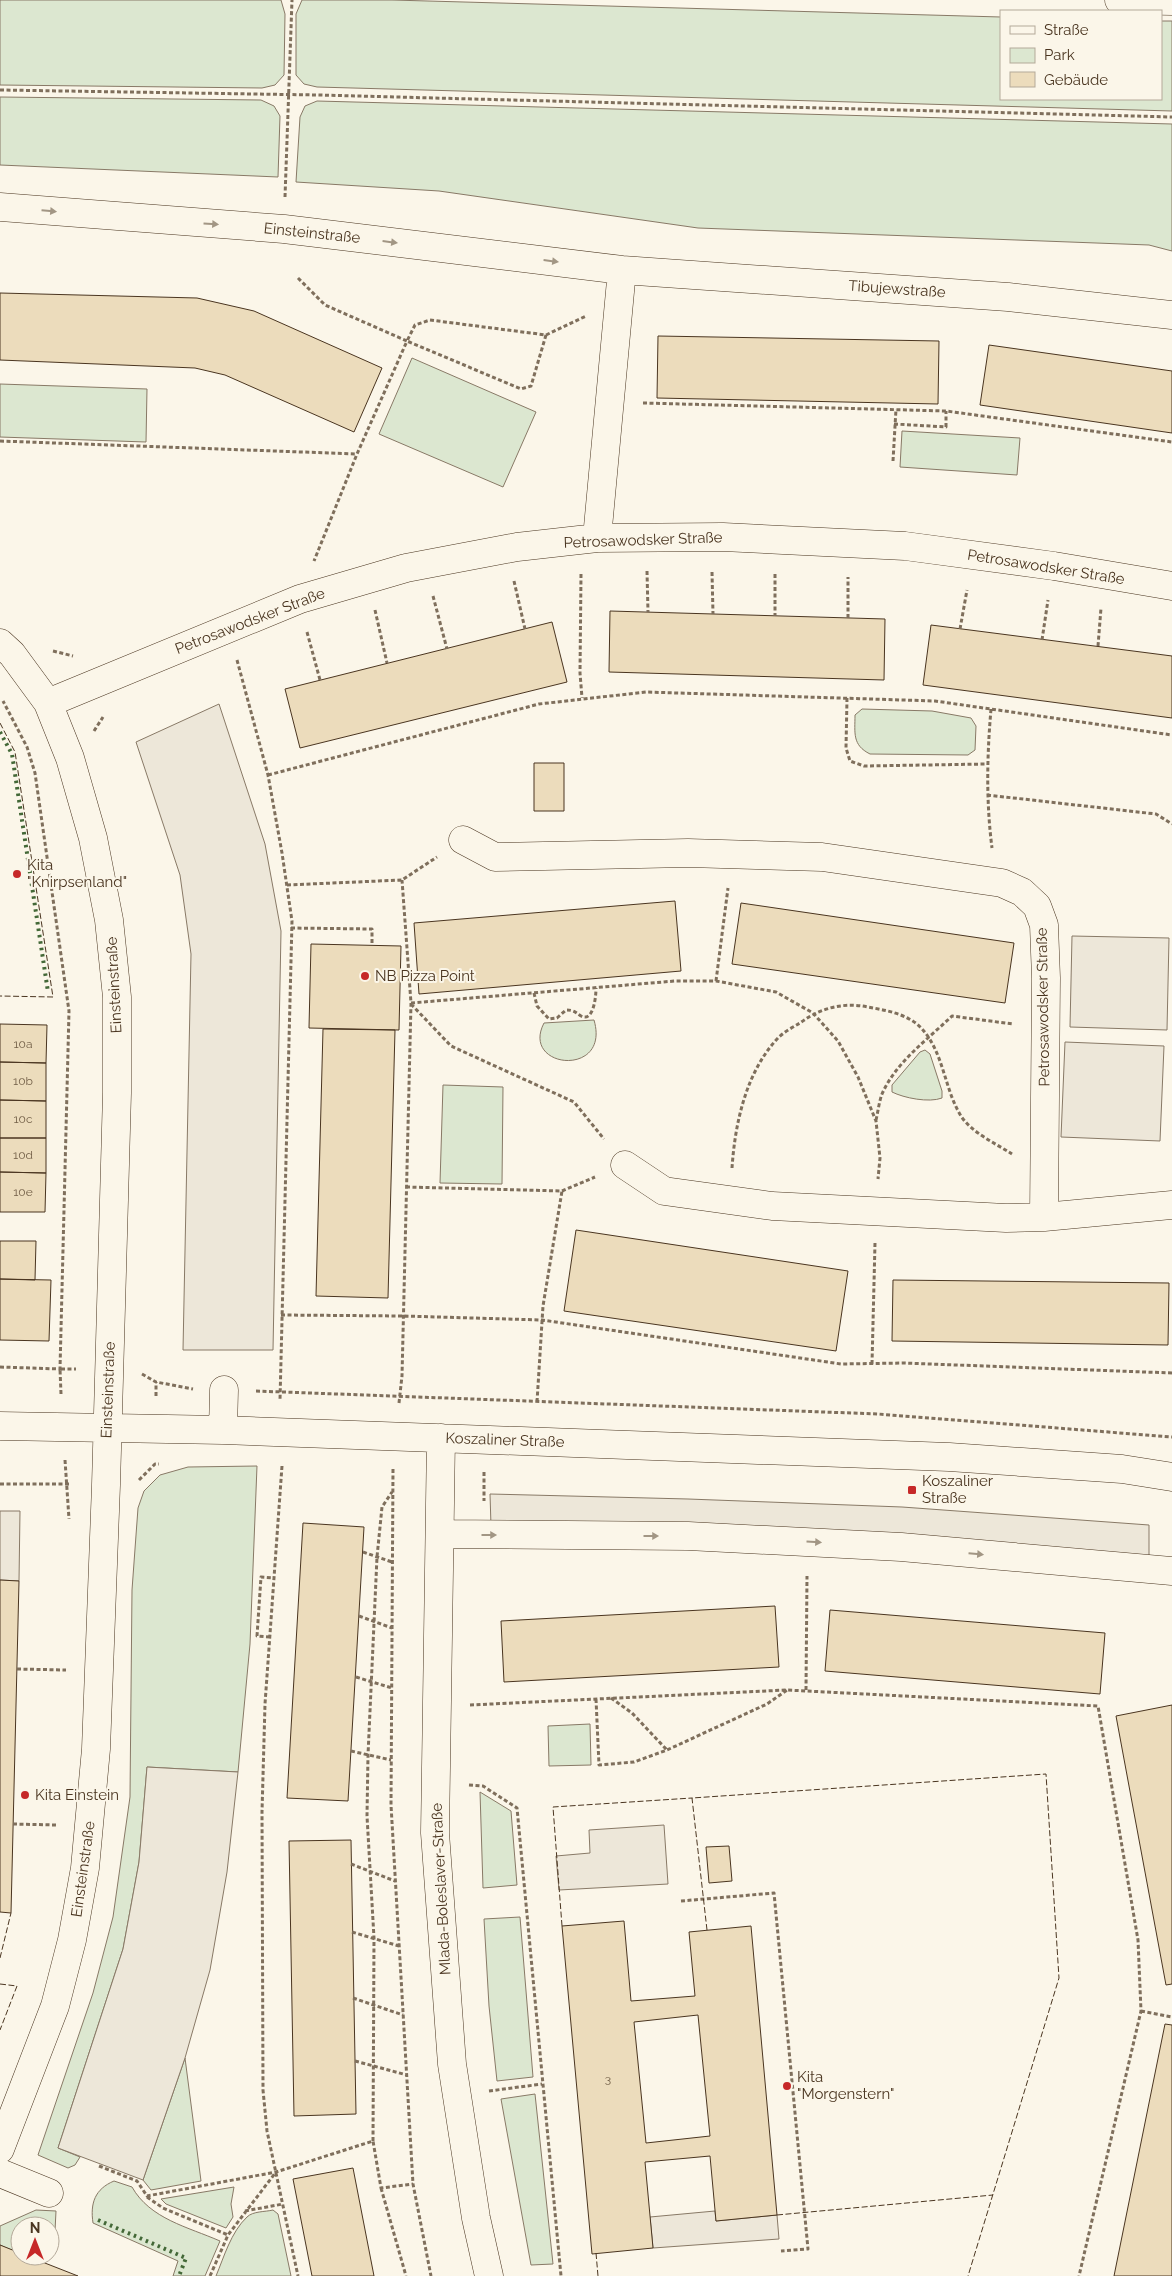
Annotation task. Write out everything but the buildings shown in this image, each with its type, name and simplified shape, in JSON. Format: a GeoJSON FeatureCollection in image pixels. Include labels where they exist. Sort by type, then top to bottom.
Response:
{"type":"FeatureCollection","features":[{"type":"Feature","properties":{"kind":"street"},"geometry":{"type":"LineString","coordinates":[[1119,0],[1172,1]]}},
{"type":"Feature","properties":{"kind":"street","name":"Einsteinstraße"},"geometry":{"type":"LineString","coordinates":[[0,206],[284,229],[622,270]]}},
{"type":"Feature","properties":{"kind":"street"},"geometry":{"type":"LineString","coordinates":[[597,538],[622,270]]}},
{"type":"Feature","properties":{"kind":"street","name":"Tibujewstraße"},"geometry":{"type":"LineString","coordinates":[[622,270],[1008,297],[1172,315]]}},
{"type":"Feature","properties":{"kind":"street","name":"Petrosawodsker Straße"},"geometry":{"type":"LineString","coordinates":[[48,703],[300,599],[415,566],[516,547],[597,538],[723,537],[905,546],[1054,566],[1172,586]]}},
{"type":"Feature","properties":{"kind":"street","name":"Einsteinstraße"},"geometry":{"type":"LineString","coordinates":[[0,643],[12,654],[48,703],[70,758],[94,838],[110,920],[117,997],[117,1093],[96,1749],[85,1868],[72,1940],[55,2006],[0,2149]]}},
{"type":"Feature","properties":{"kind":"street","name":"Petrosawodsker Straße"},"geometry":{"type":"LineString","coordinates":[[463,840],[495,857],[688,853],[822,857],[1002,883],[1022,892],[1037,906],[1044,924],[1044,1217]]}},
{"type":"Feature","properties":{"kind":"street"},"geometry":{"type":"LineString","coordinates":[[625,1165],[664,1190],[772,1206],[1006,1218],[1044,1217],[1172,1205]]}},
{"type":"Feature","properties":{"kind":"street"},"geometry":{"type":"LineString","coordinates":[[223,1430],[224,1390]]}},
{"type":"Feature","properties":{"kind":"street","name":"Koszaliner Straße"},"geometry":{"type":"LineString","coordinates":[[0,1426],[223,1430],[949,1457],[1122,1469],[1172,1477]]}},
{"type":"Feature","properties":{"kind":"street","name":"Mlada-Boleslaver-Straße"},"geometry":{"type":"LineString","coordinates":[[441,1438],[435,1833],[452,2064],[476,2218],[489,2276]]}},
{"type":"Feature","properties":{"kind":"street"},"geometry":{"type":"LineString","coordinates":[[440,1534],[688,1536],[808,1542],[901,1547],[1172,1571]]}},
{"type":"Feature","properties":{"kind":"street"},"geometry":{"type":"LineString","coordinates":[[0,2173],[49,2193]]}},
{"type":"Feature","properties":{"kind":"path"},"geometry":{"type":"LineString","coordinates":[[285,189],[292,0]]}},
{"type":"Feature","properties":{"kind":"path"},"geometry":{"type":"LineString","coordinates":[[0,90],[288,94],[1172,117]]}},
{"type":"Feature","properties":{"kind":"path"},"geometry":{"type":"LineString","coordinates":[[298,278],[325,305],[521,389],[531,386],[546,334]]}},
{"type":"Feature","properties":{"kind":"path"},"geometry":{"type":"LineString","coordinates":[[300,599],[357,454],[415,325],[430,320],[546,334],[587,316],[591,308]]}},
{"type":"Feature","properties":{"kind":"path"},"geometry":{"type":"LineString","coordinates":[[610,404],[646,402],[946,411],[1172,442]]}},
{"type":"Feature","properties":{"kind":"path"},"geometry":{"type":"LineString","coordinates":[[893,461],[896,409]]}},
{"type":"Feature","properties":{"kind":"path"},"geometry":{"type":"LineString","coordinates":[[894,424],[946,427],[946,411]]}},
{"type":"Feature","properties":{"kind":"path"},"geometry":{"type":"LineString","coordinates":[[0,441],[357,454]]}},
{"type":"Feature","properties":{"kind":"path"},"geometry":{"type":"LineString","coordinates":[[647,570],[648,612]]}},
{"type":"Feature","properties":{"kind":"path"},"geometry":{"type":"LineString","coordinates":[[638,571],[654,570]]}},
{"type":"Feature","properties":{"kind":"path"},"geometry":{"type":"LineString","coordinates":[[571,572],[581,571],[580,673],[582,698]]}},
{"type":"Feature","properties":{"kind":"path"},"geometry":{"type":"LineString","coordinates":[[703,572],[721,572]]}},
{"type":"Feature","properties":{"kind":"path"},"geometry":{"type":"LineString","coordinates":[[712,572],[713,614]]}},
{"type":"Feature","properties":{"kind":"path"},"geometry":{"type":"LineString","coordinates":[[770,574],[784,575]]}},
{"type":"Feature","properties":{"kind":"path"},"geometry":{"type":"LineString","coordinates":[[775,574],[775,616]]}},
{"type":"Feature","properties":{"kind":"path"},"geometry":{"type":"LineString","coordinates":[[839,577],[857,578]]}},
{"type":"Feature","properties":{"kind":"path"},"geometry":{"type":"LineString","coordinates":[[848,577],[848,618]]}},
{"type":"Feature","properties":{"kind":"path"},"geometry":{"type":"LineString","coordinates":[[506,581],[523,578]]}},
{"type":"Feature","properties":{"kind":"path"},"geometry":{"type":"LineString","coordinates":[[514,580],[525,629]]}},
{"type":"Feature","properties":{"kind":"path"},"geometry":{"type":"LineString","coordinates":[[961,589],[976,591]]}},
{"type":"Feature","properties":{"kind":"path"},"geometry":{"type":"LineString","coordinates":[[960,629],[967,590]]}},
{"type":"Feature","properties":{"kind":"path"},"geometry":{"type":"LineString","coordinates":[[442,592],[432,594],[447,649]]}},
{"type":"Feature","properties":{"kind":"path"},"geometry":{"type":"LineString","coordinates":[[1042,599],[1057,601]]}},
{"type":"Feature","properties":{"kind":"path"},"geometry":{"type":"LineString","coordinates":[[1042,640],[1048,600]]}},
{"type":"Feature","properties":{"kind":"path"},"geometry":{"type":"LineString","coordinates":[[374,606],[387,664]]}},
{"type":"Feature","properties":{"kind":"path"},"geometry":{"type":"LineString","coordinates":[[1092,606],[1108,609]]}},
{"type":"Feature","properties":{"kind":"path"},"geometry":{"type":"LineString","coordinates":[[1098,646],[1101,608]]}},
{"type":"Feature","properties":{"kind":"path"},"geometry":{"type":"LineString","coordinates":[[230,627],[268,775],[287,885],[291,928],[281,1315],[280,1392],[283,1457],[265,1704],[262,1812],[263,2090],[267,2131],[298,2276]]}},
{"type":"Feature","properties":{"kind":"path"},"geometry":{"type":"LineString","coordinates":[[306,627],[320,680]]}},
{"type":"Feature","properties":{"kind":"path"},"geometry":{"type":"LineString","coordinates":[[48,648],[56,653],[79,657]]}},
{"type":"Feature","properties":{"kind":"path"},"geometry":{"type":"LineString","coordinates":[[268,775],[539,704],[646,692],[935,701],[1172,735]]}},
{"type":"Feature","properties":{"kind":"path"},"geometry":{"type":"LineString","coordinates":[[0,696],[27,747],[35,773],[69,1004],[60,1369],[61,1427],[68,1484],[69,1522]]}},
{"type":"Feature","properties":{"kind":"path"},"geometry":{"type":"LineString","coordinates":[[847,698],[846,748],[850,761],[864,766],[987,764]]}},
{"type":"Feature","properties":{"kind":"path"},"geometry":{"type":"LineString","coordinates":[[990,881],[993,860],[987,795],[987,764],[991,709]]}},
{"type":"Feature","properties":{"kind":"path"},"geometry":{"type":"LineString","coordinates":[[93,734],[104,716],[110,711]]}},
{"type":"Feature","properties":{"kind":"path"},"geometry":{"type":"LineString","coordinates":[[987,795],[1156,814],[1172,824]]}},
{"type":"Feature","properties":{"kind":"path"},"geometry":{"type":"LineString","coordinates":[[287,885],[402,880],[463,840]]}},
{"type":"Feature","properties":{"kind":"path"},"geometry":{"type":"LineString","coordinates":[[716,981],[732,854]]}},
{"type":"Feature","properties":{"kind":"path"},"geometry":{"type":"LineString","coordinates":[[400,1397],[411,1004],[402,880]]}},
{"type":"Feature","properties":{"kind":"path"},"geometry":{"type":"LineString","coordinates":[[291,928],[372,929],[372,945]]}},
{"type":"Feature","properties":{"kind":"path"},"geometry":{"type":"LineString","coordinates":[[411,1004],[675,981],[716,981],[776,992],[813,1013],[838,1041],[858,1077],[876,1121],[880,1158],[872,1364]]}},
{"type":"Feature","properties":{"kind":"path"},"geometry":{"type":"LineString","coordinates":[[534,993],[537,1006],[549,1019],[557,1018],[566,1010],[576,1011],[586,1017],[594,1006],[596,988]]}},
{"type":"Feature","properties":{"kind":"path"},"geometry":{"type":"LineString","coordinates":[[411,1004],[451,1046],[574,1102],[625,1165]]}},
{"type":"Feature","properties":{"kind":"path"},"geometry":{"type":"LineString","coordinates":[[730,1200],[733,1151],[742,1104],[758,1067],[779,1038],[813,1013],[838,1005],[861,1005],[892,1011],[917,1024],[937,1052],[950,1093],[962,1116],[975,1131],[1043,1171]]}},
{"type":"Feature","properties":{"kind":"path"},"geometry":{"type":"LineString","coordinates":[[876,1121],[881,1095],[889,1080],[908,1056],[952,1016],[1045,1026]]}},
{"type":"Feature","properties":{"kind":"path"},"geometry":{"type":"LineString","coordinates":[[406,1188],[562,1190],[542,1320],[537,1402]]}},
{"type":"Feature","properties":{"kind":"path"},"geometry":{"type":"LineString","coordinates":[[281,1315],[542,1320],[841,1364],[903,1363],[1172,1373]]}},
{"type":"Feature","properties":{"kind":"path"},"geometry":{"type":"LineString","coordinates":[[0,1368],[137,1372],[156,1382],[182,1388],[878,1414],[1172,1437]]}},
{"type":"Feature","properties":{"kind":"path"},"geometry":{"type":"LineString","coordinates":[[395,1436],[392,1491],[391,1805],[413,2184],[431,2276]]}},
{"type":"Feature","properties":{"kind":"path"},"geometry":{"type":"LineString","coordinates":[[134,1485],[155,1464],[164,1463]]}},
{"type":"Feature","properties":{"kind":"path"},"geometry":{"type":"LineString","coordinates":[[0,1484],[68,1484]]}},
{"type":"Feature","properties":{"kind":"path"},"geometry":{"type":"LineString","coordinates":[[392,1491],[382,1507],[378,1557],[368,1755],[367,1816],[374,1938],[373,2141],[382,2188],[406,2276]]}},
{"type":"Feature","properties":{"kind":"path"},"geometry":{"type":"LineString","coordinates":[[806,1690],[808,1542]]}},
{"type":"Feature","properties":{"kind":"path"},"geometry":{"type":"LineString","coordinates":[[363,1552],[392,1562]]}},
{"type":"Feature","properties":{"kind":"path"},"geometry":{"type":"LineString","coordinates":[[270,1637],[257,1636],[257,1626],[261,1577],[274,1578]]}},
{"type":"Feature","properties":{"kind":"path"},"geometry":{"type":"LineString","coordinates":[[359,1616],[392,1628]]}},
{"type":"Feature","properties":{"kind":"path"},"geometry":{"type":"LineString","coordinates":[[17,1669],[68,1670],[68,1661]]}},
{"type":"Feature","properties":{"kind":"path"},"geometry":{"type":"LineString","coordinates":[[356,1677],[392,1688]]}},
{"type":"Feature","properties":{"kind":"path"},"geometry":{"type":"LineString","coordinates":[[596,1699],[599,1765],[634,1762],[667,1750],[767,1704],[788,1690]]}},
{"type":"Feature","properties":{"kind":"path"},"geometry":{"type":"LineString","coordinates":[[437,1707],[788,1690],[1098,1706],[1138,1940],[1141,2011],[1079,2276]]}},
{"type":"Feature","properties":{"kind":"path"},"geometry":{"type":"LineString","coordinates":[[610,1698],[632,1713],[667,1750]]}},
{"type":"Feature","properties":{"kind":"path"},"geometry":{"type":"LineString","coordinates":[[351,1751],[391,1760]]}},
{"type":"Feature","properties":{"kind":"path"},"geometry":{"type":"LineString","coordinates":[[436,1784],[483,1786],[517,1808],[561,2276]]}},
{"type":"Feature","properties":{"kind":"path"},"geometry":{"type":"LineString","coordinates":[[13,1824],[60,1825],[59,1834]]}},
{"type":"Feature","properties":{"kind":"path"},"geometry":{"type":"LineString","coordinates":[[351,1864],[395,1881]]}},
{"type":"Feature","properties":{"kind":"path"},"geometry":{"type":"LineString","coordinates":[[681,1901],[774,1893],[808,2249],[781,2251]]}},
{"type":"Feature","properties":{"kind":"path"},"geometry":{"type":"LineString","coordinates":[[352,1932],[399,1946]]}},
{"type":"Feature","properties":{"kind":"path"},"geometry":{"type":"LineString","coordinates":[[353,1998],[403,2015]]}},
{"type":"Feature","properties":{"kind":"path"},"geometry":{"type":"LineString","coordinates":[[1141,2011],[1172,2017]]}},
{"type":"Feature","properties":{"kind":"path"},"geometry":{"type":"LineString","coordinates":[[355,2061],[407,2075]]}},
{"type":"Feature","properties":{"kind":"path"},"geometry":{"type":"LineString","coordinates":[[457,2096],[542,2084]]}},
{"type":"Feature","properties":{"kind":"path"},"geometry":{"type":"LineString","coordinates":[[147,2196],[276,2172],[373,2141]]}},
{"type":"Feature","properties":{"kind":"path"},"geometry":{"type":"LineString","coordinates":[[99,2166],[137,2181],[147,2196],[163,2208],[228,2235]]}},
{"type":"Feature","properties":{"kind":"path"},"geometry":{"type":"LineString","coordinates":[[210,2276],[228,2235],[276,2172]]}},
{"type":"Feature","properties":{"kind":"path"},"geometry":{"type":"LineString","coordinates":[[382,2188],[413,2184]]}},
{"type":"Feature","properties":{"kind":"path"},"geometry":{"type":"LineString","coordinates":[[245,2211],[283,2204]]}},
{"type":"Feature","properties":{"kind":"green space"},"geometry":{"type":"Polygon","coordinates":[[[0,0],[281,0],[285,14],[284,75],[275,85],[262,88],[0,85],[0,0]]]}},
{"type":"Feature","properties":{"kind":"green space"},"geometry":{"type":"Polygon","coordinates":[[[302,0],[392,0],[1000,17],[1000,100],[1162,100],[1162,21],[1172,21],[1172,111],[317,87],[304,84],[296,75],[296,14],[302,0]]]}},
{"type":"Feature","properties":{"kind":"green space"},"geometry":{"type":"Polygon","coordinates":[[[0,97],[261,100],[274,106],[280,116],[278,177],[0,165],[0,97]]]}},
{"type":"Feature","properties":{"kind":"green space"},"geometry":{"type":"Polygon","coordinates":[[[317,101],[1172,124],[1172,251],[1149,245],[698,228],[439,191],[296,182],[300,117],[305,106],[317,101]]]}},
{"type":"Feature","properties":{"kind":"green space"},"geometry":{"type":"Polygon","coordinates":[[[412,358],[536,412],[503,487],[379,434],[412,358]]]}},
{"type":"Feature","properties":{"kind":"green space"},"geometry":{"type":"Polygon","coordinates":[[[0,384],[147,389],[146,442],[0,437],[0,384]]]}},
{"type":"Feature","properties":{"kind":"green space"},"geometry":{"type":"Polygon","coordinates":[[[902,431],[1020,438],[1017,475],[900,467],[902,431]]]}},
{"type":"Feature","properties":{"kind":"green space"},"geometry":{"type":"Polygon","coordinates":[[[862,709],[932,711],[971,718],[976,726],[975,750],[968,755],[870,754],[860,747],[856,738],[855,715],[862,709]]]}},
{"type":"Feature","properties":{"kind":"green space"},"geometry":{"type":"Polygon","coordinates":[[[594,1020],[596,1039],[590,1051],[579,1059],[566,1060],[554,1058],[544,1050],[540,1038],[544,1023],[594,1020]]]}},
{"type":"Feature","properties":{"kind":"green space"},"geometry":{"type":"Polygon","coordinates":[[[925,1050],[930,1054],[942,1091],[942,1098],[930,1100],[917,1099],[892,1092],[892,1085],[920,1052],[925,1050]]]}},
{"type":"Feature","properties":{"kind":"green space"},"geometry":{"type":"Polygon","coordinates":[[[443,1085],[503,1087],[502,1184],[440,1183],[443,1085]]]}},
{"type":"Feature","properties":{"kind":"green space"},"geometry":{"type":"Polygon","coordinates":[[[257,1466],[250,1644],[238,1772],[147,1767],[139,1862],[123,1949],[58,2148],[80,2157],[75,2165],[68,2168],[38,2155],[93,1993],[113,1917],[130,1797],[132,1590],[138,1508],[144,1491],[160,1475],[188,1467],[257,1466]]]}},
{"type":"Feature","properties":{"kind":"green space"},"geometry":{"type":"Polygon","coordinates":[[[590,1724],[591,1765],[549,1766],[548,1726],[590,1724]]]}},
{"type":"Feature","properties":{"kind":"green space"},"geometry":{"type":"Polygon","coordinates":[[[480,1792],[511,1811],[517,1885],[483,1888],[480,1792]]]}},
{"type":"Feature","properties":{"kind":"green space"},"geometry":{"type":"Polygon","coordinates":[[[520,1917],[533,2077],[497,2081],[489,2006],[484,1919],[520,1917]]]}},
{"type":"Feature","properties":{"kind":"green space"},"geometry":{"type":"Polygon","coordinates":[[[185,2058],[201,2181],[151,2190],[143,2180],[185,2058]]]}},
{"type":"Feature","properties":{"kind":"green space"},"geometry":{"type":"Polygon","coordinates":[[[535,2094],[553,2264],[531,2265],[501,2099],[535,2094]]]}},
{"type":"Feature","properties":{"kind":"green space"},"geometry":{"type":"Polygon","coordinates":[[[114,2181],[132,2187],[149,2207],[171,2221],[220,2241],[205,2276],[173,2276],[178,2261],[93,2223],[92,2209],[95,2198],[102,2188],[114,2181]]]}},
{"type":"Feature","properties":{"kind":"green space"},"geometry":{"type":"Polygon","coordinates":[[[234,2187],[231,2204],[233,2217],[226,2228],[166,2204],[161,2199],[234,2187]]]}},
{"type":"Feature","properties":{"kind":"green space"},"geometry":{"type":"Polygon","coordinates":[[[36,2210],[56,2211],[56,2216],[22,2216],[36,2210]]]}},
{"type":"Feature","properties":{"kind":"green space"},"geometry":{"type":"Polygon","coordinates":[[[273,2210],[278,2214],[291,2276],[216,2276],[228,2245],[241,2223],[252,2214],[273,2210]]]}},
{"type":"Feature","properties":{"kind":"green space"},"geometry":{"type":"Polygon","coordinates":[[[10,2222],[10,2249],[0,2245],[0,2226],[10,2222]]]}},
{"type":"Feature","properties":{"kind":"shaded area"},"geometry":{"type":"Polygon","coordinates":[[[219,704],[265,844],[281,931],[273,1350],[183,1350],[191,954],[180,875],[136,742],[219,704]]]}},
{"type":"Feature","properties":{"kind":"shaded area"},"geometry":{"type":"Polygon","coordinates":[[[1072,936],[1169,938],[1167,1030],[1070,1027],[1072,936]]]}},
{"type":"Feature","properties":{"kind":"shaded area"},"geometry":{"type":"Polygon","coordinates":[[[1065,1042],[1164,1046],[1160,1141],[1061,1137],[1065,1042]]]}},
{"type":"Feature","properties":{"kind":"shaded area"},"geometry":{"type":"Polygon","coordinates":[[[490,1494],[902,1507],[1149,1525],[1149,1559],[491,1526],[490,1494]]]}},
{"type":"Feature","properties":{"kind":"shaded area"},"geometry":{"type":"Polygon","coordinates":[[[0,1511],[20,1511],[19,1581],[0,1580],[0,1511]]]}},
{"type":"Feature","properties":{"kind":"shaded area"},"geometry":{"type":"Polygon","coordinates":[[[147,1767],[238,1772],[227,1872],[210,1970],[185,2058],[143,2180],[58,2148],[123,1949],[139,1862],[147,1767]]]}},
{"type":"Feature","properties":{"kind":"shaded area"},"geometry":{"type":"Polygon","coordinates":[[[664,1825],[668,1884],[559,1890],[556,1856],[590,1853],[589,1830],[664,1825]]]}},
{"type":"Feature","properties":{"kind":"shaded area"},"geometry":{"type":"Polygon","coordinates":[[[715,2211],[716,2221],[777,2215],[779,2239],[653,2248],[650,2217],[715,2211]]]}},
{"type":"Feature","properties":{"kind":"hedge"},"geometry":{"type":"LineString","coordinates":[[0,732],[12,754],[48,992]]}},
{"type":"Feature","properties":{"kind":"hedge"},"geometry":{"type":"LineString","coordinates":[[98,2220],[186,2258],[179,2276]]}},
{"type":"Feature","properties":{"kind":"fence"},"geometry":{"type":"LineString","coordinates":[[0,723],[15,752],[53,997],[0,996]]}},
{"type":"Feature","properties":{"kind":"fence"},"geometry":{"type":"LineString","coordinates":[[707,1930],[692,1798],[1046,1774],[1059,1978],[968,2276]]}},
{"type":"Feature","properties":{"kind":"fence"},"geometry":{"type":"LineString","coordinates":[[562,1926],[553,1807],[692,1798]]}},
{"type":"Feature","properties":{"kind":"fence"},"geometry":{"type":"LineString","coordinates":[[0,1958],[11,1913]]}},
{"type":"Feature","properties":{"kind":"fence"},"geometry":{"type":"LineString","coordinates":[[0,1984],[17,1986],[0,2030]]}},
{"type":"Feature","properties":{"kind":"fence"},"geometry":{"type":"LineString","coordinates":[[777,2215],[993,2195]]}},
{"type":"Feature","properties":{"kind":"fence"},"geometry":{"type":"LineString","coordinates":[[596,2253],[598,2276]]}},
{"type":"Feature","properties":{"kind":"place","name":"Kita \"Knirpsenland\""},"geometry":{"type":"Point","coordinates":[17,874]}},
{"type":"Feature","properties":{"kind":"place","name":"NB Pizza Point"},"geometry":{"type":"Point","coordinates":[365,976]}},
{"type":"Feature","properties":{"kind":"place","name":"Koszaliner Straße"},"geometry":{"type":"Point","coordinates":[912,1490]}},
{"type":"Feature","properties":{"kind":"place","name":"Kita Einstein"},"geometry":{"type":"Point","coordinates":[25,1795]}},
{"type":"Feature","properties":{"kind":"place","name":"Kita \"Morgenstern\""},"geometry":{"type":"Point","coordinates":[787,2086]}}]}
